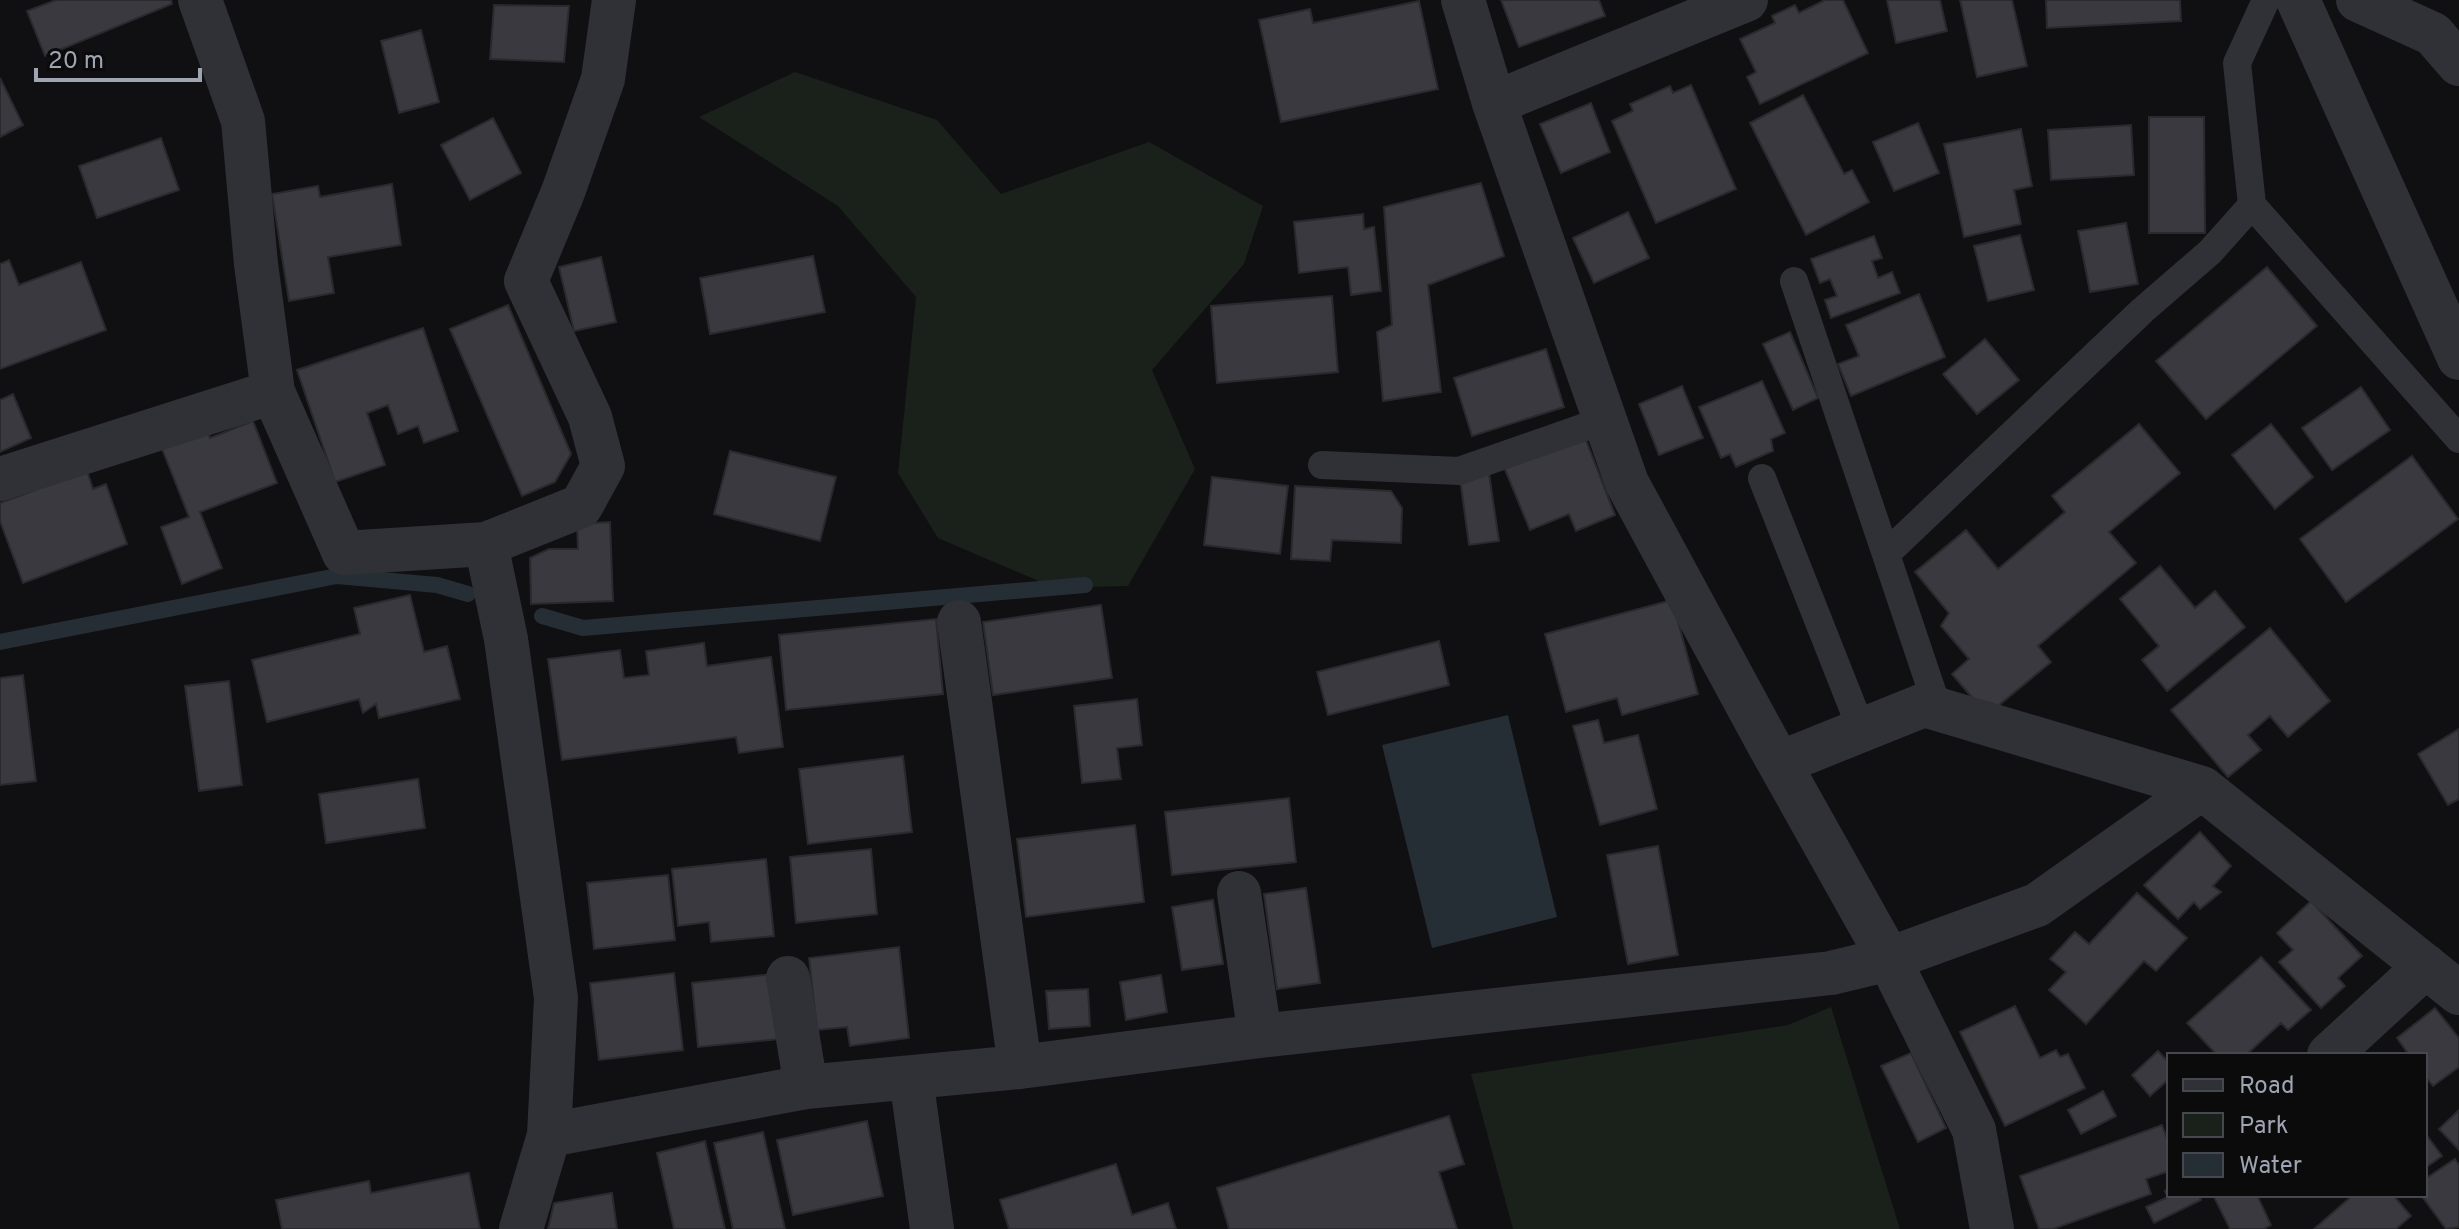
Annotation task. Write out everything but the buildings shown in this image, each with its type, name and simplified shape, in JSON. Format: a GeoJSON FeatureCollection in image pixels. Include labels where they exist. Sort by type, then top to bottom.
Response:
{"type":"FeatureCollection","features":[{"type":"Feature","properties":{"kind":"street"},"geometry":{"type":"LineString","coordinates":[[200,0],[243,121],[256,264],[273,392],[344,553],[486,544],[581,506],[603,466],[590,417],[526,281],[563,192],[603,79],[614,0]]}},
{"type":"Feature","properties":{"kind":"street"},"geometry":{"type":"LineString","coordinates":[[1463,0],[1494,103],[1627,483],[1889,959],[1974,1130],[1992,1229]]}},
{"type":"Feature","properties":{"kind":"street"},"geometry":{"type":"LineString","coordinates":[[1494,103],[1746,0]]}},
{"type":"Feature","properties":{"kind":"street"},"geometry":{"type":"LineString","coordinates":[[2298,0],[2459,358]]}},
{"type":"Feature","properties":{"kind":"street"},"geometry":{"type":"LineString","coordinates":[[2358,0],[2433,34],[2459,64]]}},
{"type":"Feature","properties":{"kind":"street"},"geometry":{"type":"LineString","coordinates":[[0,479],[273,392]]}},
{"type":"Feature","properties":{"kind":"street"},"geometry":{"type":"LineString","coordinates":[[486,544],[506,639],[556,998],[549,1135],[521,1229]]}},
{"type":"Feature","properties":{"kind":"street"},"geometry":{"type":"LineString","coordinates":[[959,622],[1020,1067]]}},
{"type":"Feature","properties":{"kind":"street"},"geometry":{"type":"LineString","coordinates":[[1780,763],[1924,705],[2202,788],[2442,979],[2332,1053]]}},
{"type":"Feature","properties":{"kind":"street"},"geometry":{"type":"LineString","coordinates":[[549,1135],[806,1087],[1020,1067],[1260,1036],[1831,973],[1889,959],[2037,905],[2202,788]]}},
{"type":"Feature","properties":{"kind":"street"},"geometry":{"type":"LineString","coordinates":[[1239,893],[1260,1036]]}},
{"type":"Feature","properties":{"kind":"street"},"geometry":{"type":"LineString","coordinates":[[788,978],[806,1087]]}},
{"type":"Feature","properties":{"kind":"street"},"geometry":{"type":"LineString","coordinates":[[911,1078],[932,1229]]}},
{"type":"Feature","properties":{"kind":"lane"},"geometry":{"type":"LineString","coordinates":[[2266,0],[2237,63],[2252,205],[2459,439]]}},
{"type":"Feature","properties":{"kind":"lane"},"geometry":{"type":"LineString","coordinates":[[1886,554],[2143,310],[2210,252],[2252,205]]}},
{"type":"Feature","properties":{"kind":"lane"},"geometry":{"type":"LineString","coordinates":[[1794,281],[1938,709]]}},
{"type":"Feature","properties":{"kind":"lane"},"geometry":{"type":"LineString","coordinates":[[1322,465],[1459,471],[1605,420]]}},
{"type":"Feature","properties":{"kind":"lane"},"geometry":{"type":"LineString","coordinates":[[1762,478],[1862,731]]}},
{"type":"Feature","properties":{"kind":"green space"},"geometry":{"type":"Polygon","coordinates":[[[795,72],[937,120],[1001,194],[1149,142],[1263,206],[1244,264],[1152,370],[1195,469],[1128,586],[1055,588],[938,538],[898,473],[916,297],[838,206],[699,117],[795,72]]]}},
{"type":"Feature","properties":{"kind":"green space"},"geometry":{"type":"Polygon","coordinates":[[[1831,1007],[1900,1229],[1513,1229],[1471,1074],[1788,1025],[1831,1007]]]}},
{"type":"Feature","properties":{"kind":"water"},"geometry":{"type":"Polygon","coordinates":[[[1508,715],[1557,917],[1432,948],[1382,745],[1508,715]]]}},
{"type":"Feature","properties":{"kind":"waterway"},"geometry":{"type":"LineString","coordinates":[[0,642],[337,576],[437,585],[468,594]]}},
{"type":"Feature","properties":{"kind":"waterway"},"geometry":{"type":"LineString","coordinates":[[542,616],[583,628],[1085,585]]}}]}
